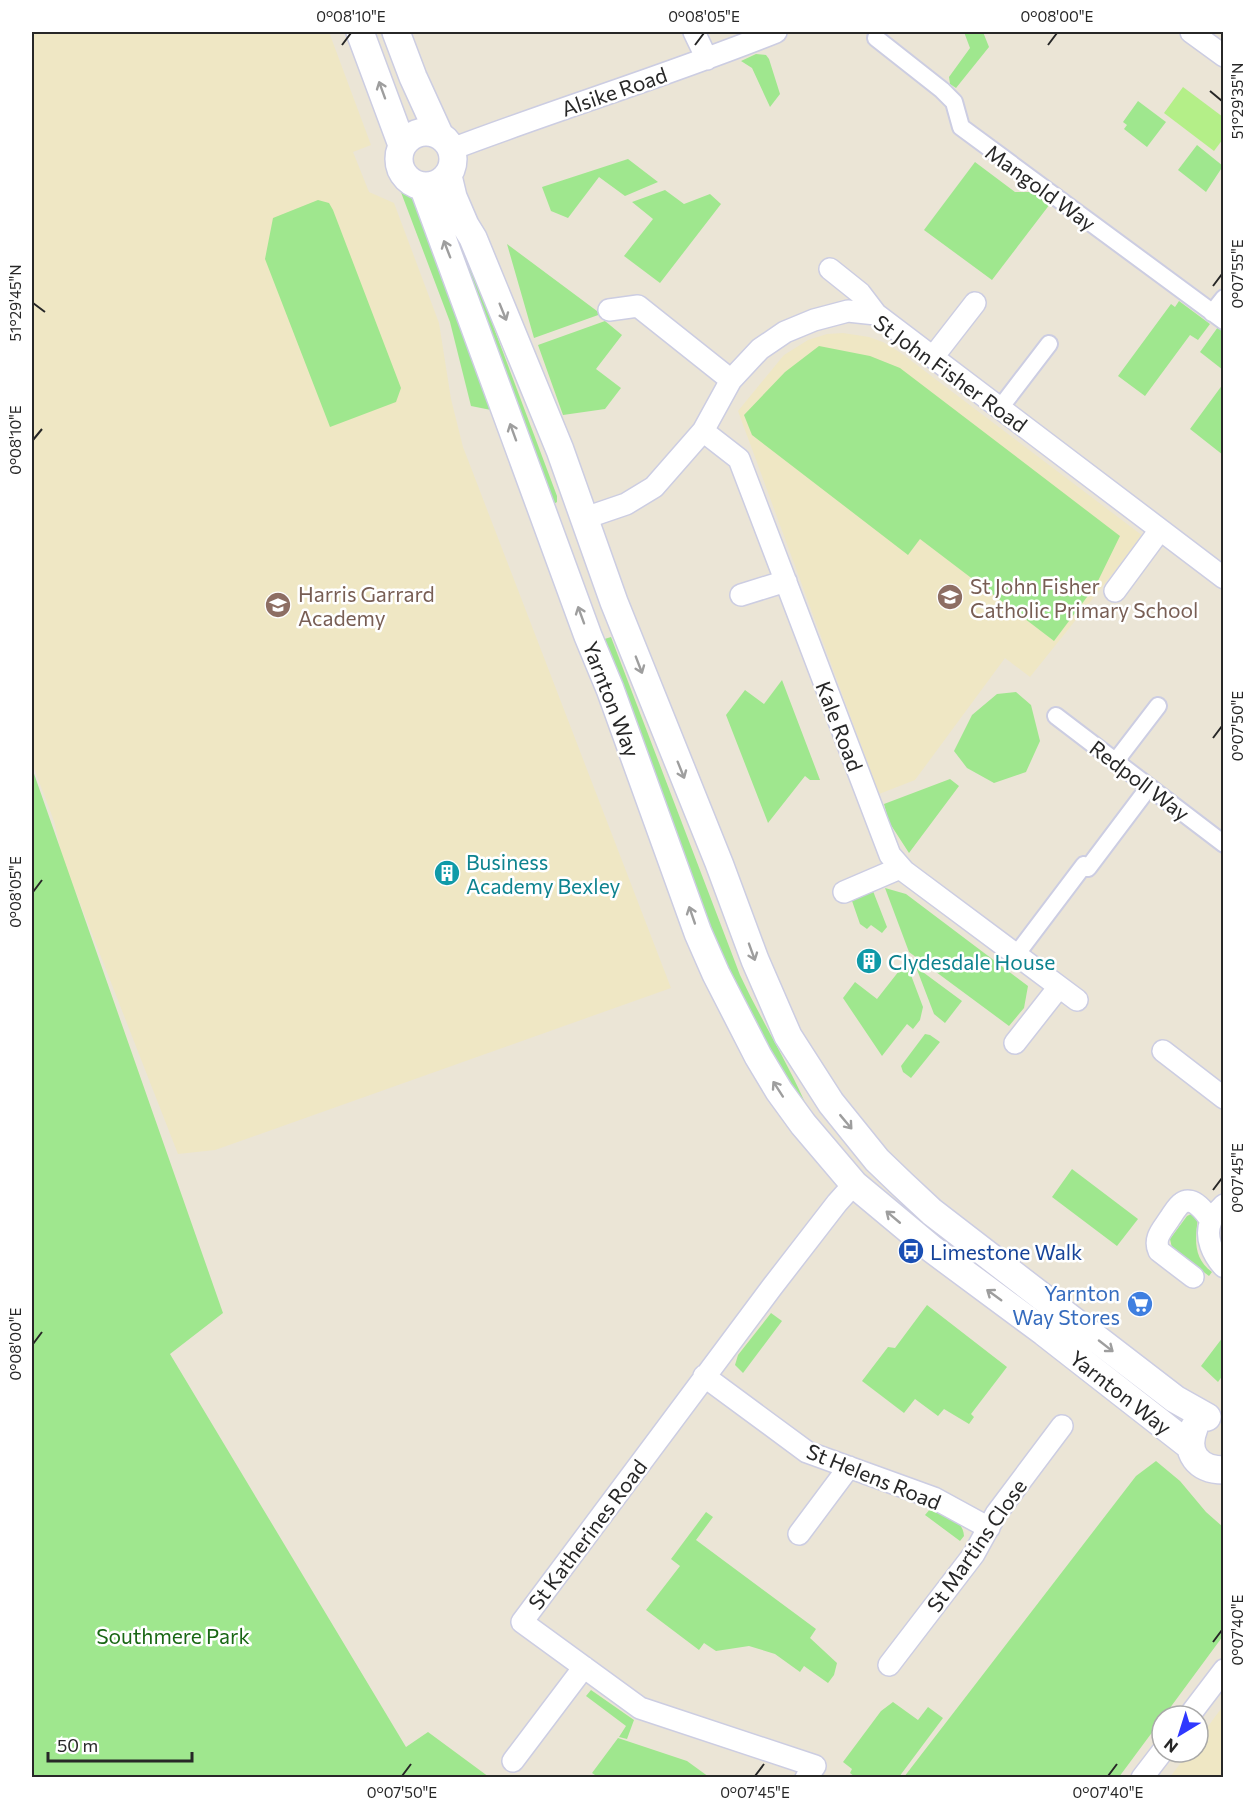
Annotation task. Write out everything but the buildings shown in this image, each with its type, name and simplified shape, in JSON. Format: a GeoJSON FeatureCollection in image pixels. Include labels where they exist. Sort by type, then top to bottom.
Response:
{"type":"FeatureCollection","features":[{"type":"Feature","properties":{"kind":"street"},"geometry":{"type":"LineString","coordinates":[[360,32],[402,145]]}},
{"type":"Feature","properties":{"kind":"street"},"geometry":{"type":"LineString","coordinates":[[396,32],[413,77],[446,141]]}},
{"type":"Feature","properties":{"kind":"street"},"geometry":{"type":"LineString","coordinates":[[694,32],[707,59]]}},
{"type":"Feature","properties":{"kind":"street","name":"Alsike Road"},"geometry":{"type":"LineString","coordinates":[[446,141],[543,115],[707,59],[776,32]]}},
{"type":"Feature","properties":{"kind":"street"},"geometry":{"type":"LineString","coordinates":[[1191,32],[1224,56]]}},
{"type":"Feature","properties":{"kind":"street","name":"Mangold Way"},"geometry":{"type":"LineString","coordinates":[[876,38],[954,102],[962,127],[1218,317]]}},
{"type":"Feature","properties":{"kind":"street"},"geometry":{"type":"LineString","coordinates":[[446,141],[430,131],[418,132],[406,140],[399,154],[401,170],[407,178],[423,186],[432,186],[448,176]]}},
{"type":"Feature","properties":{"kind":"street","name":"Yarnton Way"},"geometry":{"type":"LineString","coordinates":[[446,141],[454,164],[448,176],[453,196],[473,238],[560,450],[614,602],[720,863],[755,960],[788,1036],[831,1103],[878,1160],[932,1212],[1175,1399],[1215,1416]]}},
{"type":"Feature","properties":{"kind":"street","name":"Yarnton Way"},"geometry":{"type":"LineString","coordinates":[[423,186],[698,933],[758,1056],[779,1091],[803,1124],[854,1184],[932,1250],[1044,1332],[1190,1446],[1201,1465],[1212,1470],[1224,1470]]}},
{"type":"Feature","properties":{"kind":"street"},"geometry":{"type":"LineString","coordinates":[[830,269],[860,293],[876,314]]}},
{"type":"Feature","properties":{"kind":"street"},"geometry":{"type":"LineString","coordinates":[[1218,317],[1224,298]]}},
{"type":"Feature","properties":{"kind":"street"},"geometry":{"type":"LineString","coordinates":[[933,357],[975,303]]}},
{"type":"Feature","properties":{"kind":"street"},"geometry":{"type":"LineString","coordinates":[[609,310],[638,306],[731,380]]}},
{"type":"Feature","properties":{"kind":"street","name":"St John Fisher Road"},"geometry":{"type":"LineString","coordinates":[[585,518],[626,504],[654,487],[703,431],[731,380],[760,349],[785,332],[814,320],[848,311],[876,314],[1224,578]]}},
{"type":"Feature","properties":{"kind":"street"},"geometry":{"type":"LineString","coordinates":[[1000,408],[1049,344]]}},
{"type":"Feature","properties":{"kind":"street","name":"Kale Road"},"geometry":{"type":"LineString","coordinates":[[703,431],[739,459],[890,855],[900,868],[1077,1000]]}},
{"type":"Feature","properties":{"kind":"street"},"geometry":{"type":"LineString","coordinates":[[549,530],[585,518]]}},
{"type":"Feature","properties":{"kind":"street"},"geometry":{"type":"LineString","coordinates":[[1115,591],[1160,530]]}},
{"type":"Feature","properties":{"kind":"street"},"geometry":{"type":"LineString","coordinates":[[741,595],[786,581]]}},
{"type":"Feature","properties":{"kind":"street"},"geometry":{"type":"LineString","coordinates":[[1115,762],[1158,706]]}},
{"type":"Feature","properties":{"kind":"street","name":"Redpoll Way"},"geometry":{"type":"LineString","coordinates":[[1056,716],[1224,844]]}},
{"type":"Feature","properties":{"kind":"street"},"geometry":{"type":"LineString","coordinates":[[1016,955],[1084,865],[1088,868],[1149,787]]}},
{"type":"Feature","properties":{"kind":"street"},"geometry":{"type":"LineString","coordinates":[[844,892],[900,868]]}},
{"type":"Feature","properties":{"kind":"street"},"geometry":{"type":"LineString","coordinates":[[1015,1043],[1059,987]]}},
{"type":"Feature","properties":{"kind":"street"},"geometry":{"type":"LineString","coordinates":[[1163,1052],[1224,1098]]}},
{"type":"Feature","properties":{"kind":"street"},"geometry":{"type":"LineString","coordinates":[[854,1184],[878,1160]]}},
{"type":"Feature","properties":{"kind":"street","name":"St Katherines Road"},"geometry":{"type":"LineString","coordinates":[[811,1772],[640,1708],[522,1622],[704,1376],[854,1184]]}},
{"type":"Feature","properties":{"kind":"street"},"geometry":{"type":"LineString","coordinates":[[1193,1277],[1159,1251],[1156,1245],[1158,1234],[1182,1203],[1188,1201],[1217,1213],[1208,1238],[1214,1256],[1224,1267]]}},
{"type":"Feature","properties":{"kind":"street","name":"St Helens Road"},"geometry":{"type":"LineString","coordinates":[[704,1376],[807,1452],[934,1498],[989,1528]]}},
{"type":"Feature","properties":{"kind":"street","name":"Yarnton Way"},"geometry":{"type":"LineString","coordinates":[[1190,1446],[1194,1429],[1215,1416]]}},
{"type":"Feature","properties":{"kind":"street","name":"St Martins Close"},"geometry":{"type":"LineString","coordinates":[[889,1665],[974,1554],[996,1514],[1062,1426]]}},
{"type":"Feature","properties":{"kind":"street"},"geometry":{"type":"LineString","coordinates":[[799,1534],[849,1467]]}},
{"type":"Feature","properties":{"kind":"street"},"geometry":{"type":"LineString","coordinates":[[513,1761],[584,1667]]}},
{"type":"Feature","properties":{"kind":"street"},"geometry":{"type":"LineString","coordinates":[[1198,1704],[1224,1670]]}},
{"type":"Feature","properties":{"kind":"street"},"geometry":{"type":"LineString","coordinates":[[1143,1778],[1153,1764]]}},
{"type":"Feature","properties":{"kind":"shaded area","name":"Harris Garrard Academy"},"geometry":{"type":"Polygon","coordinates":[[[32,32],[329,32],[371,145],[353,152],[369,192],[394,203],[439,323],[451,399],[463,447],[671,988],[215,1150],[178,1154],[62,857],[54,821],[32,763],[32,32]]]}},
{"type":"Feature","properties":{"kind":"shaded area","name":"St John Fisher Catholic Primary School"},"geometry":{"type":"Polygon","coordinates":[[[843,333],[869,337],[901,353],[1143,536],[1030,677],[1005,658],[915,780],[879,794],[738,411],[784,355],[808,340],[827,334],[843,333]]]}},
{"type":"Feature","properties":{"kind":"shaded area"},"geometry":{"type":"Polygon","coordinates":[[[1223,1706],[1223,1777],[1170,1777],[1180,1764],[1210,1764],[1210,1724],[1223,1706]]]}},
{"type":"Feature","properties":{"kind":"green space"},"geometry":{"type":"Polygon","coordinates":[[[964,32],[983,32],[989,47],[956,88],[950,84],[949,77],[970,48],[964,32]]]}},
{"type":"Feature","properties":{"kind":"green space"},"geometry":{"type":"Polygon","coordinates":[[[756,54],[766,55],[769,59],[780,94],[770,107],[752,68],[741,61],[756,54]]]}},
{"type":"Feature","properties":{"kind":"green space"},"geometry":{"type":"Polygon","coordinates":[[[1183,87],[1223,117],[1223,139],[1214,151],[1164,113],[1183,87]]]}},
{"type":"Feature","properties":{"kind":"green space"},"geometry":{"type":"Polygon","coordinates":[[[1138,101],[1166,122],[1147,147],[1124,129],[1127,125],[1123,122],[1138,101]]]}},
{"type":"Feature","properties":{"kind":"green space"},"geometry":{"type":"Polygon","coordinates":[[[1197,145],[1223,166],[1206,192],[1178,170],[1197,145]]]}},
{"type":"Feature","properties":{"kind":"green space"},"geometry":{"type":"Polygon","coordinates":[[[628,159],[658,182],[625,196],[599,177],[568,218],[551,211],[542,187],[628,159]]]}},
{"type":"Feature","properties":{"kind":"green space"},"geometry":{"type":"Polygon","coordinates":[[[975,162],[1015,192],[1033,192],[1050,204],[992,280],[924,230],[975,162]]]}},
{"type":"Feature","properties":{"kind":"green space"},"geometry":{"type":"Polygon","coordinates":[[[399,187],[419,205],[491,410],[471,406],[450,322],[399,187]]]}},
{"type":"Feature","properties":{"kind":"green space"},"geometry":{"type":"Polygon","coordinates":[[[665,190],[684,204],[710,194],[721,204],[660,283],[624,256],[653,219],[632,202],[665,190]]]}},
{"type":"Feature","properties":{"kind":"green space"},"geometry":{"type":"Polygon","coordinates":[[[318,200],[329,203],[333,210],[401,388],[396,402],[330,427],[265,259],[273,218],[318,200]]]}},
{"type":"Feature","properties":{"kind":"green space"},"geometry":{"type":"Polygon","coordinates":[[[507,244],[601,314],[534,338],[507,244]]]}},
{"type":"Feature","properties":{"kind":"green space"},"geometry":{"type":"Polygon","coordinates":[[[471,267],[557,496],[557,502],[552,505],[461,268],[471,267]]]}},
{"type":"Feature","properties":{"kind":"green space"},"geometry":{"type":"Polygon","coordinates":[[[1179,301],[1210,324],[1198,340],[1190,335],[1145,396],[1118,376],[1171,304],[1175,307],[1179,301]]]}},
{"type":"Feature","properties":{"kind":"green space"},"geometry":{"type":"Polygon","coordinates":[[[605,321],[622,335],[596,369],[621,388],[605,409],[563,415],[538,345],[605,321]]]}},
{"type":"Feature","properties":{"kind":"green space"},"geometry":{"type":"Polygon","coordinates":[[[1218,327],[1223,331],[1223,370],[1200,352],[1218,327]]]}},
{"type":"Feature","properties":{"kind":"green space"},"geometry":{"type":"Polygon","coordinates":[[[819,346],[870,356],[900,368],[1120,536],[1096,585],[1054,641],[920,539],[908,555],[752,435],[744,415],[785,372],[819,346]]]}},
{"type":"Feature","properties":{"kind":"green space"},"geometry":{"type":"Polygon","coordinates":[[[1223,384],[1223,455],[1190,429],[1223,384]]]}},
{"type":"Feature","properties":{"kind":"green space"},"geometry":{"type":"Polygon","coordinates":[[[611,637],[740,975],[810,1114],[740,1006],[598,641],[611,637]]]}},
{"type":"Feature","properties":{"kind":"green space"},"geometry":{"type":"Polygon","coordinates":[[[782,680],[820,780],[810,780],[805,776],[768,823],[726,715],[745,690],[764,704],[782,680]]]}},
{"type":"Feature","properties":{"kind":"green space"},"geometry":{"type":"Polygon","coordinates":[[[1016,692],[1031,705],[1040,741],[1026,772],[994,783],[967,768],[954,751],[972,715],[997,694],[1016,692]]]}},
{"type":"Feature","properties":{"kind":"green space","name":"Southmere Park"},"geometry":{"type":"Polygon","coordinates":[[[32,768],[223,1313],[170,1354],[406,1747],[428,1732],[489,1777],[32,1777],[32,768]]]}},
{"type":"Feature","properties":{"kind":"green space"},"geometry":{"type":"Polygon","coordinates":[[[950,779],[959,786],[909,853],[889,822],[884,804],[950,779]]]}},
{"type":"Feature","properties":{"kind":"green space"},"geometry":{"type":"Polygon","coordinates":[[[885,888],[906,894],[1028,986],[1024,1008],[1009,1026],[909,952],[885,888]]]}},
{"type":"Feature","properties":{"kind":"green space"},"geometry":{"type":"Polygon","coordinates":[[[873,891],[887,927],[882,933],[871,925],[867,929],[860,924],[852,901],[873,891]]]}},
{"type":"Feature","properties":{"kind":"green space"},"geometry":{"type":"Polygon","coordinates":[[[906,962],[923,1007],[920,1020],[913,1029],[907,1024],[882,1056],[843,998],[855,982],[877,999],[906,962]]]}},
{"type":"Feature","properties":{"kind":"green space"},"geometry":{"type":"Polygon","coordinates":[[[916,967],[962,1001],[945,1023],[934,1014],[916,967]]]}},
{"type":"Feature","properties":{"kind":"green space"},"geometry":{"type":"Polygon","coordinates":[[[925,1034],[940,1042],[911,1078],[903,1072],[901,1066],[925,1034]]]}},
{"type":"Feature","properties":{"kind":"green space"},"geometry":{"type":"Polygon","coordinates":[[[1072,1169],[1138,1219],[1117,1246],[1052,1197],[1072,1169]]]}},
{"type":"Feature","properties":{"kind":"green space"},"geometry":{"type":"Polygon","coordinates":[[[1191,1214],[1198,1218],[1196,1233],[1198,1254],[1201,1261],[1212,1272],[1209,1276],[1172,1248],[1170,1239],[1191,1214]]]}},
{"type":"Feature","properties":{"kind":"green space"},"geometry":{"type":"Polygon","coordinates":[[[927,1305],[1007,1367],[971,1414],[974,1417],[969,1424],[944,1409],[938,1416],[915,1399],[904,1413],[862,1381],[888,1347],[895,1348],[927,1305]]]}},
{"type":"Feature","properties":{"kind":"green space"},"geometry":{"type":"Polygon","coordinates":[[[771,1313],[782,1321],[743,1373],[735,1365],[738,1355],[771,1313]]]}},
{"type":"Feature","properties":{"kind":"green space"},"geometry":{"type":"Polygon","coordinates":[[[1223,1337],[1223,1375],[1218,1382],[1201,1366],[1223,1337]]]}},
{"type":"Feature","properties":{"kind":"green space"},"geometry":{"type":"Polygon","coordinates":[[[1156,1461],[1180,1481],[1206,1512],[1223,1527],[1223,1636],[1173,1704],[1150,1704],[1150,1735],[1119,1777],[904,1777],[1136,1476],[1156,1461]]]}},
{"type":"Feature","properties":{"kind":"green space"},"geometry":{"type":"Polygon","coordinates":[[[931,1508],[957,1521],[964,1536],[960,1541],[925,1515],[931,1508]]]}},
{"type":"Feature","properties":{"kind":"green space"},"geometry":{"type":"Polygon","coordinates":[[[706,1512],[713,1517],[696,1540],[816,1629],[810,1638],[837,1663],[834,1675],[828,1683],[804,1666],[800,1672],[775,1654],[749,1646],[716,1651],[704,1643],[699,1650],[646,1610],[680,1566],[671,1559],[706,1512]]]}},
{"type":"Feature","properties":{"kind":"green space"},"geometry":{"type":"Polygon","coordinates":[[[591,1690],[634,1720],[627,1739],[619,1737],[626,1726],[586,1696],[591,1690]]]}},
{"type":"Feature","properties":{"kind":"green space"},"geometry":{"type":"Polygon","coordinates":[[[893,1702],[918,1720],[928,1707],[943,1718],[899,1777],[855,1777],[850,1773],[852,1769],[843,1762],[881,1711],[893,1702]]]}},
{"type":"Feature","properties":{"kind":"green space"},"geometry":{"type":"Polygon","coordinates":[[[618,1738],[687,1761],[709,1777],[598,1777],[592,1773],[618,1738]]]}},
{"type":"Feature","properties":{"kind":"place","name":"St John Fisher Catholic Primary School"},"geometry":{"type":"Point","coordinates":[950,597]}},
{"type":"Feature","properties":{"kind":"place","name":"Harris Garrard Academy"},"geometry":{"type":"Point","coordinates":[278,605]}},
{"type":"Feature","properties":{"kind":"place","name":"Business Academy Bexley"},"geometry":{"type":"Point","coordinates":[447,873]}},
{"type":"Feature","properties":{"kind":"place","name":"Clydesdale House"},"geometry":{"type":"Point","coordinates":[869,961]}},
{"type":"Feature","properties":{"kind":"place","name":"Limestone Walk"},"geometry":{"type":"Point","coordinates":[911,1251]}},
{"type":"Feature","properties":{"kind":"place","name":"Yarnton Way Stores"},"geometry":{"type":"Point","coordinates":[1140,1304]}}]}
